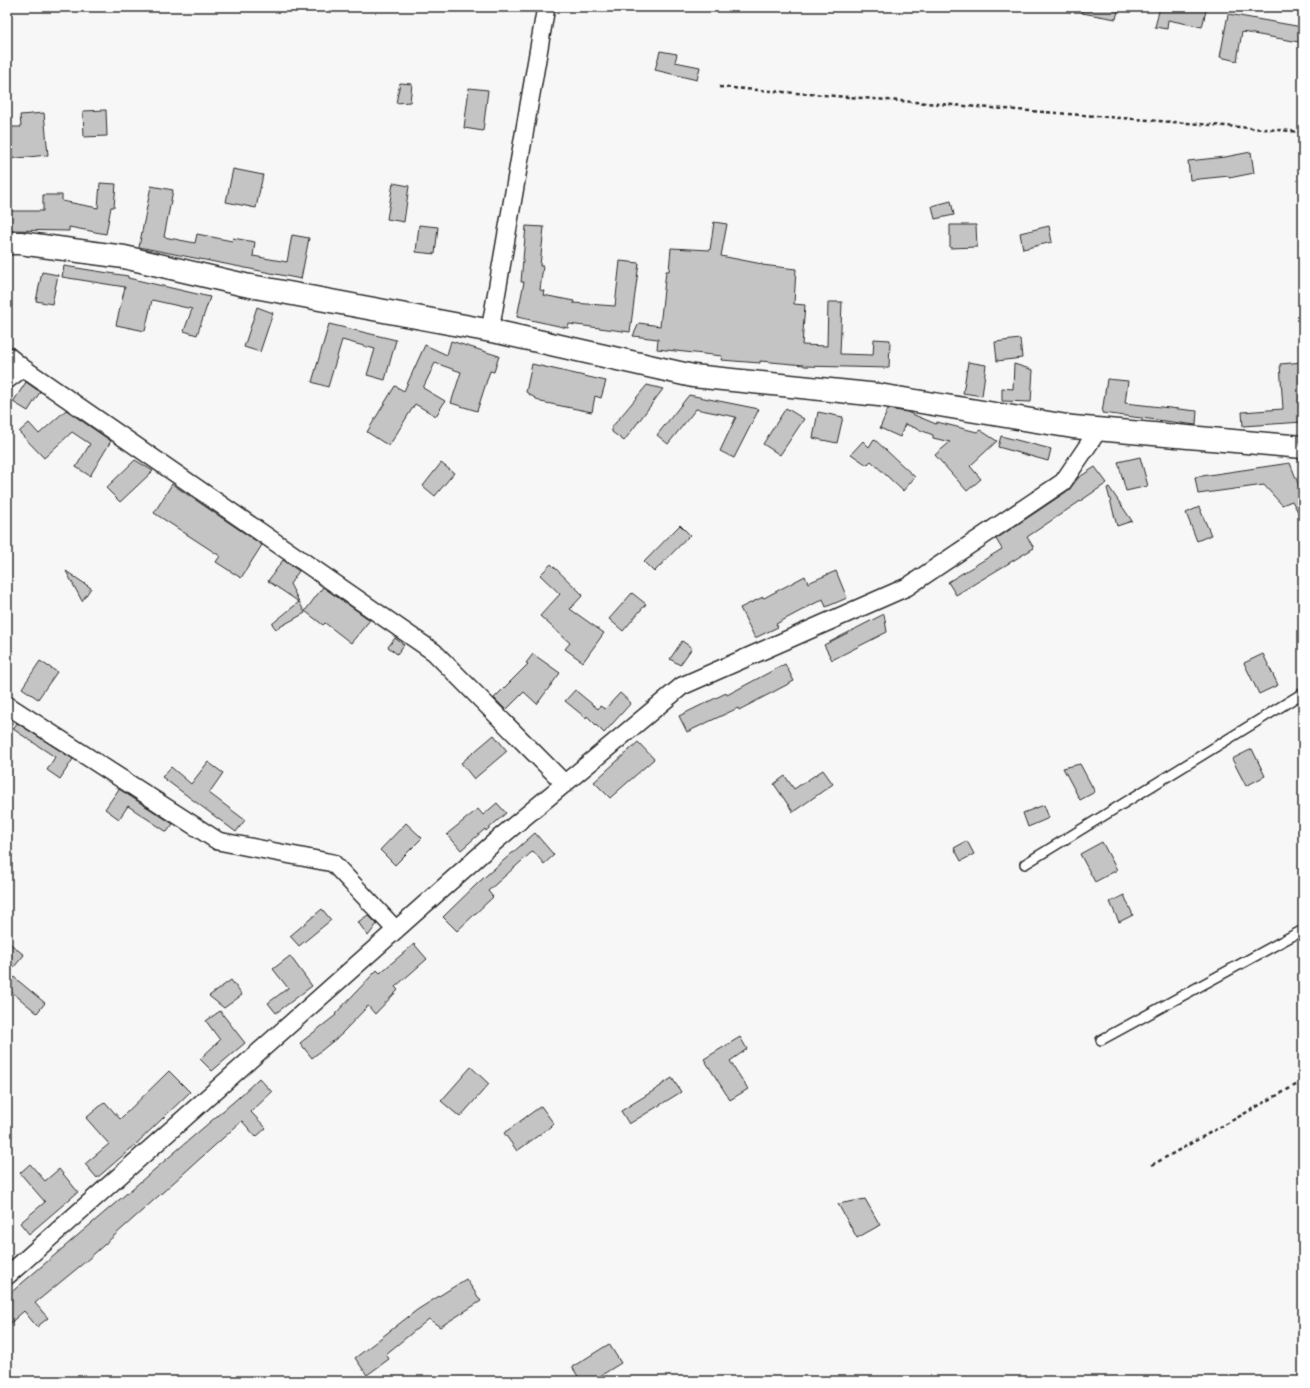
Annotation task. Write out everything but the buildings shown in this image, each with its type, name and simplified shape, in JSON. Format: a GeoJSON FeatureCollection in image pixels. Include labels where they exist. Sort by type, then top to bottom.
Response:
{"type":"FeatureCollection","features":[{"type":"Feature","properties":{"kind":"street"},"geometry":{"type":"LineString","coordinates":[[490,331],[546,7]]}},
{"type":"Feature","properties":{"kind":"street"},"geometry":{"type":"LineString","coordinates":[[7,242],[124,257],[245,285],[490,331],[694,376],[879,395],[1073,427],[1303,447]]}},
{"type":"Feature","properties":{"kind":"street"},"geometry":{"type":"LineString","coordinates":[[7,355],[23,368],[434,652],[565,784]]}},
{"type":"Feature","properties":{"kind":"street"},"geometry":{"type":"LineString","coordinates":[[7,380],[23,368]]}},
{"type":"Feature","properties":{"kind":"street"},"geometry":{"type":"LineString","coordinates":[[7,1276],[498,839],[682,686],[907,587],[1063,482],[1099,429]]}},
{"type":"Feature","properties":{"kind":"street"},"geometry":{"type":"LineString","coordinates":[[7,705],[218,841],[333,863],[396,930]]}},
{"type":"Feature","properties":{"kind":"lane"},"geometry":{"type":"LineString","coordinates":[[1025,864],[1303,693]]}},
{"type":"Feature","properties":{"kind":"lane"},"geometry":{"type":"LineString","coordinates":[[1102,1040],[1303,930]]}},
{"type":"Feature","properties":{"kind":"path"},"geometry":{"type":"LineString","coordinates":[[719,88],[1303,132]]}},
{"type":"Feature","properties":{"kind":"path"},"geometry":{"type":"LineString","coordinates":[[1152,1165],[1303,1081]]}}]}
